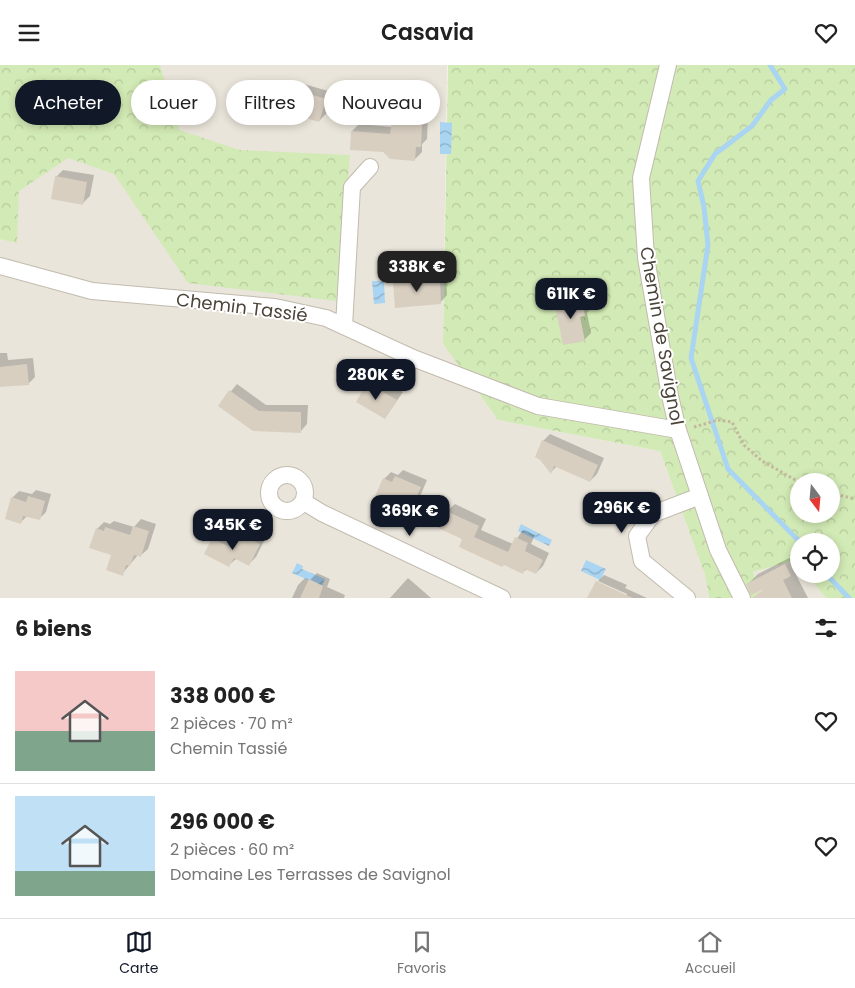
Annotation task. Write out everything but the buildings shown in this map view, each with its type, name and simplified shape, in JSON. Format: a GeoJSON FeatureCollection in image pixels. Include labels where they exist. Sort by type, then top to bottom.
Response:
{"type":"FeatureCollection","features":[{"type":"Feature","properties":{"kind":"street","name":"Chemin de Savignol"},"geometry":{"type":"LineString","coordinates":[[668,65],[641,178],[646,258],[670,396],[678,430],[718,550],[742,598]]}},
{"type":"Feature","properties":{"kind":"street"},"geometry":{"type":"LineString","coordinates":[[344,326],[352,187],[370,167]]}},
{"type":"Feature","properties":{"kind":"street","name":"Chemin Tassié"},"geometry":{"type":"LineString","coordinates":[[0,266],[92,291],[275,307],[326,318],[412,357],[538,406],[678,430]]}},
{"type":"Feature","properties":{"kind":"street"},"geometry":{"type":"LineString","coordinates":[[687,598],[642,561],[637,536],[653,513],[700,496]]}},
{"type":"Feature","properties":{"kind":"street"},"geometry":{"type":"LineString","coordinates":[[304,502],[322,513],[502,598]]}},
{"type":"Feature","properties":{"kind":"path"},"geometry":{"type":"LineString","coordinates":[[704,424],[718,420],[732,422],[744,445],[762,461],[790,477]]}},
{"type":"Feature","properties":{"kind":"path"},"geometry":{"type":"LineString","coordinates":[[840,495],[855,499]]}},
{"type":"Feature","properties":{"kind":"shaded area"},"geometry":{"type":"Polygon","coordinates":[[[0,65],[447,65],[443,344],[498,420],[660,451],[705,575],[709,598],[0,598],[0,65]]]}},
{"type":"Feature","properties":{"kind":"shaded area"},"geometry":{"type":"Polygon","coordinates":[[[790,562],[790,583],[814,583],[826,598],[763,598],[753,572],[790,562]]]}},
{"type":"Feature","properties":{"kind":"green space"},"geometry":{"type":"Polygon","coordinates":[[[0,65],[160,65],[164,80],[131,80],[131,125],[178,125],[179,130],[240,150],[350,155],[337,301],[188,283],[114,174],[68,158],[19,191],[17,243],[0,239],[0,65]]]}},
{"type":"Feature","properties":{"kind":"green space"},"geometry":{"type":"Polygon","coordinates":[[[448,65],[855,65],[855,598],[826,598],[814,583],[840,583],[840,533],[790,533],[790,561],[753,572],[763,598],[709,598],[705,575],[660,451],[498,420],[443,344],[448,65]]]}},
{"type":"Feature","properties":{"kind":"water"},"geometry":{"type":"Polygon","coordinates":[[[440,122],[452,123],[451,154],[440,154],[440,122]]]}},
{"type":"Feature","properties":{"kind":"water"},"geometry":{"type":"Polygon","coordinates":[[[372,281],[384,281],[385,303],[374,304],[372,281]]]}},
{"type":"Feature","properties":{"kind":"water"},"geometry":{"type":"Polygon","coordinates":[[[521,524],[552,540],[549,546],[518,531],[521,524]]]}},
{"type":"Feature","properties":{"kind":"water"},"geometry":{"type":"Polygon","coordinates":[[[586,560],[606,569],[600,580],[581,571],[586,560]]]}},
{"type":"Feature","properties":{"kind":"water"},"geometry":{"type":"Polygon","coordinates":[[[297,563],[303,566],[302,569],[325,579],[322,586],[292,573],[297,563]]]}},
{"type":"Feature","properties":{"kind":"waterway"},"geometry":{"type":"LineString","coordinates":[[770,65],[785,89],[771,100],[752,126],[715,154],[698,181],[704,207],[708,245],[691,358],[728,469],[791,533]]}},
{"type":"Feature","properties":{"kind":"waterway"},"geometry":{"type":"LineString","coordinates":[[835,583],[849,598]]}}]}
